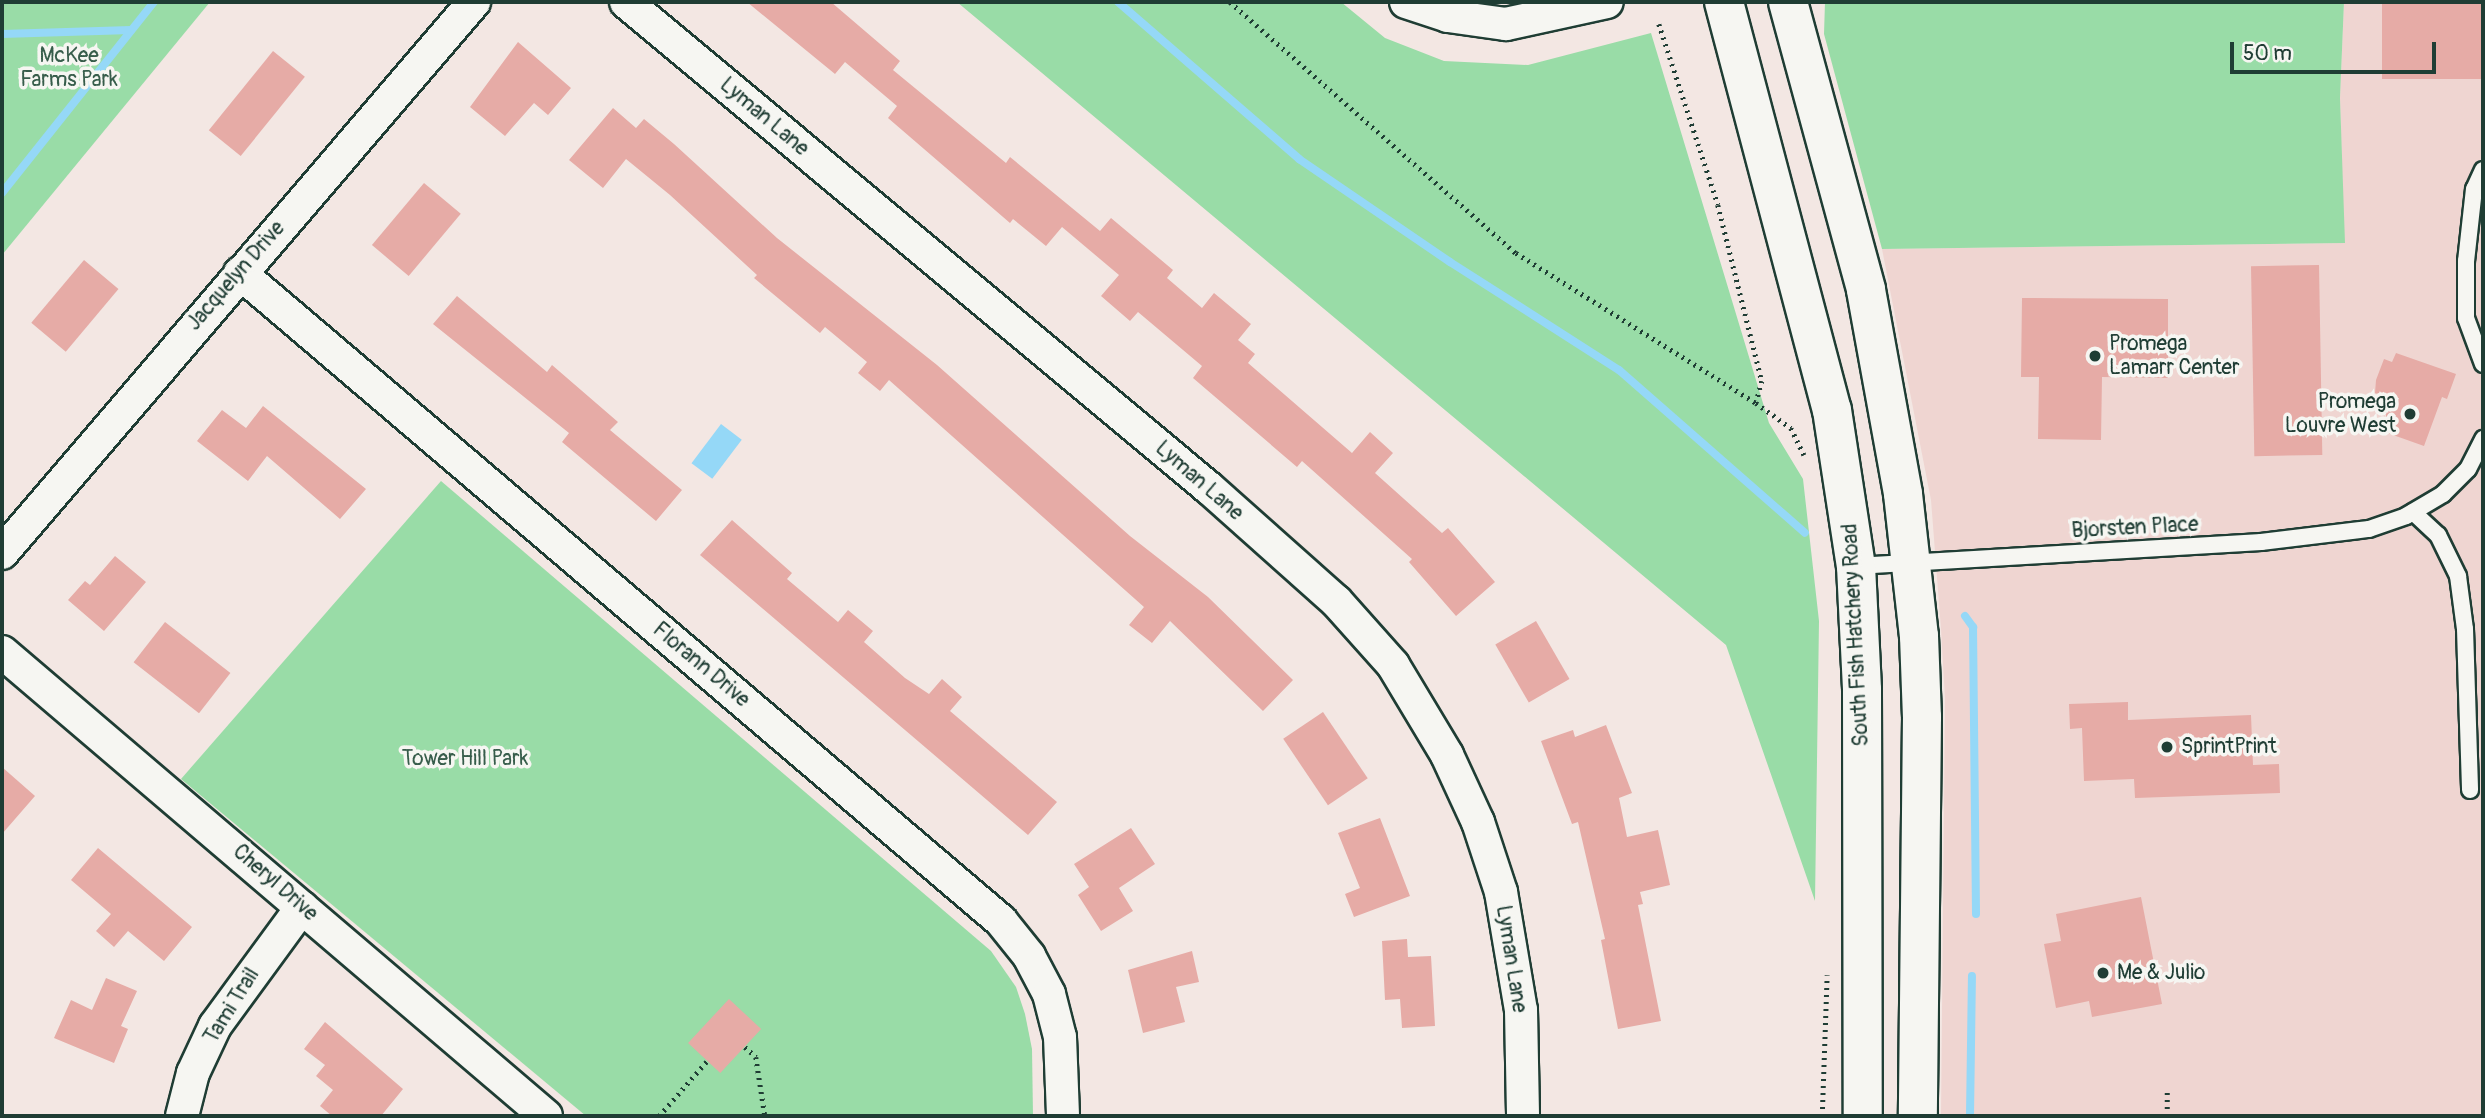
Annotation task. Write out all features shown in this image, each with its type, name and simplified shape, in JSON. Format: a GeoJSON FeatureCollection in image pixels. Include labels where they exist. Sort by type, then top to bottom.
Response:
{"type":"FeatureCollection","features":[{"type":"Feature","properties":{"kind":"main road","name":"South Fish Hatchery Road"},"geometry":{"type":"LineString","coordinates":[[1724,2],[1832,410],[1856,566],[1862,690],[1863,1116]]}},
{"type":"Feature","properties":{"kind":"main road"},"geometry":{"type":"LineString","coordinates":[[1788,2],[1866,290],[1886,385],[1911,562],[1922,717],[1918,1116]]}},
{"type":"Feature","properties":{"kind":"street","name":"Jacquelyn Drive"},"geometry":{"type":"LineString","coordinates":[[2,553],[474,2]]}},
{"type":"Feature","properties":{"kind":"street","name":"Lyman Lane"},"geometry":{"type":"LineString","coordinates":[[626,2],[1209,488],[1336,601],[1393,665],[1447,755],[1478,822],[1501,892],[1521,1010],[1523,1116]]}},
{"type":"Feature","properties":{"kind":"street"},"geometry":{"type":"LineString","coordinates":[[1406,2],[1448,16],[1506,24],[1607,2]]}},
{"type":"Feature","properties":{"kind":"street","name":"Florann Drive"},"geometry":{"type":"LineString","coordinates":[[240,273],[1001,921],[1029,956],[1049,994],[1060,1037],[1063,1116]]}},
{"type":"Feature","properties":{"kind":"street","name":"Cheryl Drive"},"geometry":{"type":"LineString","coordinates":[[2,652],[547,1116]]}},
{"type":"Feature","properties":{"kind":"street","name":"Tami Trail"},"geometry":{"type":"LineString","coordinates":[[182,1116],[193,1073],[215,1026],[302,906]]}},
{"type":"Feature","properties":{"kind":"lane"},"geometry":{"type":"LineString","coordinates":[[2483,170],[2474,189],[2466,261],[2466,318],[2483,364]]}},
{"type":"Feature","properties":{"kind":"lane","name":"Bjorsten Place"},"geometry":{"type":"LineString","coordinates":[[1856,566],[2308,538],[2369,529],[2413,512],[2443,494],[2468,469],[2483,439]]}},
{"type":"Feature","properties":{"kind":"lane"},"geometry":{"type":"LineString","coordinates":[[2413,512],[2442,541],[2458,576],[2465,629],[2470,790]]}},
{"type":"Feature","properties":{"kind":"path"},"geometry":{"type":"LineString","coordinates":[[1230,2],[1516,253],[1756,402],[1791,428],[1809,465]]}},
{"type":"Feature","properties":{"kind":"path"},"geometry":{"type":"LineString","coordinates":[[1659,24],[1721,218],[1762,381],[1756,402]]}},
{"type":"Feature","properties":{"kind":"path"},"geometry":{"type":"LineString","coordinates":[[1822,1116],[1828,966]]}},
{"type":"Feature","properties":{"kind":"path"},"geometry":{"type":"LineString","coordinates":[[745,1047],[756,1057],[765,1116]]}},
{"type":"Feature","properties":{"kind":"path"},"geometry":{"type":"LineString","coordinates":[[659,1116],[707,1061]]}},
{"type":"Feature","properties":{"kind":"path"},"geometry":{"type":"LineString","coordinates":[[2167,1090],[2167,1116]]}},
{"type":"Feature","properties":{"kind":"shaded area"},"geometry":{"type":"Polygon","coordinates":[[[2344,2],[2483,2],[2483,1116],[1941,1116],[1945,699],[1941,629],[1931,500],[1882,249],[2344,243],[2340,98],[2344,2]]]}},
{"type":"Feature","properties":{"kind":"green space","name":"McKee Farms Park"},"geometry":{"type":"Polygon","coordinates":[[[2,2],[210,2],[2,255],[2,2]]]}},
{"type":"Feature","properties":{"kind":"green space"},"geometry":{"type":"Polygon","coordinates":[[[957,2],[1341,2],[1385,38],[1444,61],[1528,65],[1651,33],[1769,423],[1803,479],[1819,621],[1815,901],[1726,645],[957,2]]]}},
{"type":"Feature","properties":{"kind":"green space"},"geometry":{"type":"Polygon","coordinates":[[[1825,2],[2344,2],[2340,98],[2345,243],[1882,249],[1824,34],[1825,2]]]}},
{"type":"Feature","properties":{"kind":"green space","name":"Tower Hill Park"},"geometry":{"type":"Polygon","coordinates":[[[441,481],[991,951],[1016,987],[1025,1014],[1032,1049],[1033,1116],[586,1116],[181,779],[441,481]]]}},
{"type":"Feature","properties":{"kind":"water"},"geometry":{"type":"Polygon","coordinates":[[[721,424],[742,440],[712,479],[692,463],[721,424]]]}},
{"type":"Feature","properties":{"kind":"building"},"geometry":{"type":"Polygon","coordinates":[[[747,2],[831,2],[900,61],[893,70],[1006,163],[1010,157],[1100,231],[1111,218],[1173,270],[1167,278],[1202,308],[1214,293],[1251,324],[1238,340],[1255,354],[1248,363],[1352,453],[1370,432],[1393,453],[1375,473],[1442,533],[1448,528],[1495,582],[1456,616],[1409,562],[1412,559],[1302,461],[1297,467],[1193,378],[1202,366],[1138,312],[1130,321],[1101,296],[1119,275],[1062,227],[1046,246],[1013,219],[1010,223],[888,118],[897,106],[845,62],[835,74],[747,2]]]}},
{"type":"Feature","properties":{"kind":"building"},"geometry":{"type":"Polygon","coordinates":[[[2382,2],[2483,2],[2483,79],[2382,79],[2382,2]]]}},
{"type":"Feature","properties":{"kind":"building"},"geometry":{"type":"Polygon","coordinates":[[[518,42],[571,88],[548,115],[534,103],[505,136],[470,107],[518,42]]]}},
{"type":"Feature","properties":{"kind":"building"},"geometry":{"type":"Polygon","coordinates":[[[273,51],[305,77],[241,156],[209,130],[273,51]]]}},
{"type":"Feature","properties":{"kind":"building"},"geometry":{"type":"Polygon","coordinates":[[[613,108],[636,128],[644,119],[777,238],[937,365],[1130,536],[1208,597],[1293,680],[1263,711],[1170,621],[1152,643],[1129,625],[1144,607],[889,380],[880,391],[858,373],[867,362],[825,327],[820,333],[754,278],[757,275],[670,195],[626,159],[603,188],[569,160],[613,108]]]}},
{"type":"Feature","properties":{"kind":"building"},"geometry":{"type":"Polygon","coordinates":[[[424,183],[461,214],[409,276],[372,245],[424,183]]]}},
{"type":"Feature","properties":{"kind":"building"},"geometry":{"type":"Polygon","coordinates":[[[84,260],[118,289],[66,352],[31,323],[84,260]]]}},
{"type":"Feature","properties":{"kind":"building"},"geometry":{"type":"Polygon","coordinates":[[[2319,265],[2322,455],[2254,456],[2251,266],[2319,265]]]}},
{"type":"Feature","properties":{"kind":"building"},"geometry":{"type":"Polygon","coordinates":[[[457,296],[547,372],[552,365],[618,422],[610,430],[682,490],[656,521],[562,442],[569,433],[433,324],[457,296]]]}},
{"type":"Feature","properties":{"kind":"building","name":"Promega Lamarr Center"},"geometry":{"type":"Polygon","coordinates":[[[2022,298],[2168,299],[2168,378],[2102,377],[2101,440],[2038,439],[2039,377],[2021,377],[2022,298]]]}},
{"type":"Feature","properties":{"kind":"building","name":"Promega Louvre West"},"geometry":{"type":"Polygon","coordinates":[[[2396,353],[2456,374],[2447,399],[2442,397],[2424,446],[2379,430],[2390,398],[2375,393],[2376,380],[2384,359],[2392,362],[2396,353]]]}},
{"type":"Feature","properties":{"kind":"building"},"geometry":{"type":"Polygon","coordinates":[[[263,406],[366,489],[340,519],[267,456],[248,481],[197,441],[222,410],[246,428],[263,406]]]}},
{"type":"Feature","properties":{"kind":"building"},"geometry":{"type":"Polygon","coordinates":[[[732,520],[792,573],[787,579],[838,622],[848,610],[873,631],[864,642],[905,678],[929,694],[942,679],[962,697],[950,711],[1057,802],[1028,835],[700,555],[732,520]]]}},
{"type":"Feature","properties":{"kind":"building"},"geometry":{"type":"Polygon","coordinates":[[[115,556],[146,582],[104,631],[68,600],[85,581],[90,585],[115,556]]]}},
{"type":"Feature","properties":{"kind":"building"},"geometry":{"type":"Polygon","coordinates":[[[1536,621],[1570,679],[1529,703],[1495,644],[1536,621]]]}},
{"type":"Feature","properties":{"kind":"building"},"geometry":{"type":"Polygon","coordinates":[[[165,622],[230,673],[199,713],[134,662],[165,622]]]}},
{"type":"Feature","properties":{"kind":"building","name":"SprintPrint"},"geometry":{"type":"Polygon","coordinates":[[[2128,702],[2128,720],[2251,715],[2253,765],[2279,764],[2280,793],[2135,798],[2134,779],[2084,781],[2082,728],[2070,729],[2069,704],[2128,702]]]}},
{"type":"Feature","properties":{"kind":"building"},"geometry":{"type":"Polygon","coordinates":[[[1323,712],[1368,778],[1328,805],[1283,739],[1323,712]]]}},
{"type":"Feature","properties":{"kind":"building"},"geometry":{"type":"Polygon","coordinates":[[[1606,725],[1632,793],[1619,798],[1627,837],[1658,830],[1670,885],[1640,892],[1643,904],[1638,905],[1661,1021],[1618,1029],[1601,940],[1605,939],[1578,822],[1572,824],[1541,741],[1573,730],[1575,737],[1606,725]]]}},
{"type":"Feature","properties":{"kind":"building"},"geometry":{"type":"Polygon","coordinates":[[[2,767],[35,796],[2,834],[2,767]]]}},
{"type":"Feature","properties":{"kind":"building"},"geometry":{"type":"Polygon","coordinates":[[[1380,818],[1410,896],[1354,917],[1345,894],[1360,888],[1338,833],[1380,818]]]}},
{"type":"Feature","properties":{"kind":"building"},"geometry":{"type":"Polygon","coordinates":[[[1131,828],[1155,864],[1119,888],[1133,911],[1101,931],[1078,895],[1089,887],[1074,864],[1131,828]]]}},
{"type":"Feature","properties":{"kind":"building"},"geometry":{"type":"Polygon","coordinates":[[[98,848],[192,927],[164,961],[128,931],[114,947],[96,931],[111,914],[71,880],[98,848]]]}},
{"type":"Feature","properties":{"kind":"building","name":"Me & Julio"},"geometry":{"type":"Polygon","coordinates":[[[2141,897],[2162,1004],[2092,1017],[2089,1001],[2056,1008],[2044,944],[2061,941],[2056,914],[2141,897]]]}},
{"type":"Feature","properties":{"kind":"building"},"geometry":{"type":"Polygon","coordinates":[[[1407,939],[1408,957],[1431,956],[1435,1026],[1402,1028],[1400,999],[1385,1000],[1382,941],[1407,939]]]}},
{"type":"Feature","properties":{"kind":"building"},"geometry":{"type":"Polygon","coordinates":[[[1192,951],[1199,982],[1176,987],[1185,1022],[1143,1033],[1128,970],[1192,951]]]}},
{"type":"Feature","properties":{"kind":"building"},"geometry":{"type":"Polygon","coordinates":[[[106,978],[137,991],[121,1026],[128,1029],[114,1063],[54,1038],[71,1000],[92,1010],[106,978]]]}},
{"type":"Feature","properties":{"kind":"building"},"geometry":{"type":"Polygon","coordinates":[[[729,999],[761,1029],[720,1073],[688,1043],[729,999]]]}},
{"type":"Feature","properties":{"kind":"building"},"geometry":{"type":"Polygon","coordinates":[[[325,1022],[403,1089],[381,1116],[332,1116],[320,1106],[333,1090],[316,1076],[325,1065],[304,1049],[325,1022]]]}},
{"type":"Feature","properties":{"kind":"waterway"},"geometry":{"type":"LineString","coordinates":[[2,193],[154,2]]}},
{"type":"Feature","properties":{"kind":"waterway"},"geometry":{"type":"LineString","coordinates":[[1118,2],[1299,159],[1450,262],[1619,370],[1805,533]]}},
{"type":"Feature","properties":{"kind":"waterway"},"geometry":{"type":"LineString","coordinates":[[2,34],[131,30]]}},
{"type":"Feature","properties":{"kind":"waterway"},"geometry":{"type":"LineString","coordinates":[[1965,616],[1973,627],[1976,914]]}},
{"type":"Feature","properties":{"kind":"waterway"},"geometry":{"type":"LineString","coordinates":[[1970,1116],[1972,976]]}},
{"type":"Feature","properties":{"kind":"place","name":"Promega Lamarr Center"},"geometry":{"type":"Point","coordinates":[2095,356]}},
{"type":"Feature","properties":{"kind":"place","name":"Promega Louvre West"},"geometry":{"type":"Point","coordinates":[2410,414]}},
{"type":"Feature","properties":{"kind":"place","name":"SprintPrint"},"geometry":{"type":"Point","coordinates":[2167,747]}},
{"type":"Feature","properties":{"kind":"place","name":"Me & Julio"},"geometry":{"type":"Point","coordinates":[2103,973]}}]}
